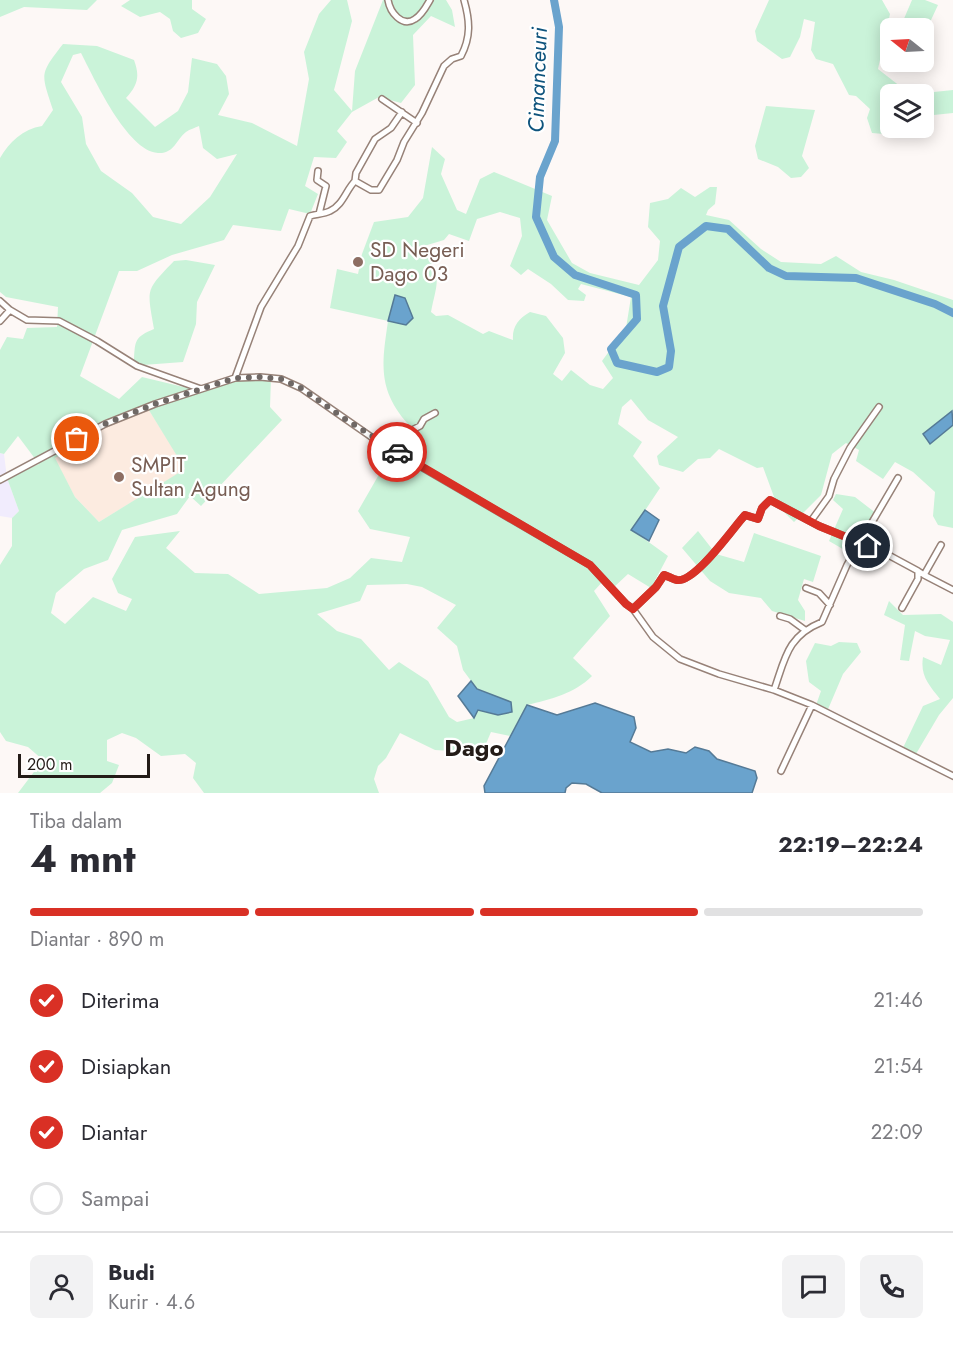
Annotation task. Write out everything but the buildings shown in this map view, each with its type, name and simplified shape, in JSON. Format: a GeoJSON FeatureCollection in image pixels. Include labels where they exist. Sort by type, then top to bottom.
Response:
{"type":"FeatureCollection","features":[{"type":"Feature","properties":{"kind":"street"},"geometry":{"type":"LineString","coordinates":[[388,0],[389,8],[396,16],[412,22],[430,0]]}},
{"type":"Feature","properties":{"kind":"street"},"geometry":{"type":"LineString","coordinates":[[356,181],[371,190],[379,190],[397,160],[404,142],[417,123],[444,66],[452,59],[461,56],[467,44],[469,21],[464,0]]}},
{"type":"Feature","properties":{"kind":"street"},"geometry":{"type":"LineString","coordinates":[[381,99],[417,123]]}},
{"type":"Feature","properties":{"kind":"street"},"geometry":{"type":"LineString","coordinates":[[235,378],[261,307],[298,246],[310,216],[332,211],[336,207],[356,181],[356,173],[375,139],[391,128],[402,112]]}},
{"type":"Feature","properties":{"kind":"street"},"geometry":{"type":"LineString","coordinates":[[318,171],[317,180],[326,186],[318,214]]}},
{"type":"Feature","properties":{"kind":"street"},"geometry":{"type":"LineString","coordinates":[[0,301],[9,310],[27,320],[59,321],[137,366],[203,389]]}},
{"type":"Feature","properties":{"kind":"street"},"geometry":{"type":"LineString","coordinates":[[0,321],[9,310]]}},
{"type":"Feature","properties":{"kind":"street"},"geometry":{"type":"LineString","coordinates":[[0,480],[105,424],[155,404],[235,378],[260,377],[292,383],[397,452],[590,565],[633,609],[653,637],[680,659],[812,705],[953,776]]}},
{"type":"Feature","properties":{"kind":"street"},"geometry":{"type":"LineString","coordinates":[[811,520],[829,496],[834,480],[850,448],[879,406]]}},
{"type":"Feature","properties":{"kind":"street"},"geometry":{"type":"LineString","coordinates":[[397,452],[408,432],[420,426],[424,418],[435,413]]}},
{"type":"Feature","properties":{"kind":"street"},"geometry":{"type":"LineString","coordinates":[[774,690],[789,649],[805,630],[822,622],[848,565],[898,478]]}},
{"type":"Feature","properties":{"kind":"street"},"geometry":{"type":"LineString","coordinates":[[633,609],[656,587],[664,575],[677,580],[682,579],[701,567],[745,515],[758,519],[762,508],[770,500],[819,526],[889,555],[953,590]]}},
{"type":"Feature","properties":{"kind":"street"},"geometry":{"type":"LineString","coordinates":[[924,574],[941,544]]}},
{"type":"Feature","properties":{"kind":"street"},"geometry":{"type":"LineString","coordinates":[[902,608],[918,579],[918,571]]}},
{"type":"Feature","properties":{"kind":"street"},"geometry":{"type":"LineString","coordinates":[[806,588],[819,593],[830,605]]}},
{"type":"Feature","properties":{"kind":"street"},"geometry":{"type":"LineString","coordinates":[[780,616],[790,619],[805,630]]}},
{"type":"Feature","properties":{"kind":"street"},"geometry":{"type":"LineString","coordinates":[[781,771],[812,705]]}},
{"type":"Feature","properties":{"kind":"shaded area"},"geometry":{"type":"Polygon","coordinates":[[[147,407],[186,469],[99,522],[75,497],[54,458],[96,432],[147,407]]]}},
{"type":"Feature","properties":{"kind":"shaded area"},"geometry":{"type":"Polygon","coordinates":[[[0,453],[4,454],[7,478],[19,511],[12,518],[0,516],[0,453]]]}},
{"type":"Feature","properties":{"kind":"green space"},"geometry":{"type":"Polygon","coordinates":[[[0,0],[97,0],[87,10],[24,7],[0,17],[0,0]]]}},
{"type":"Feature","properties":{"kind":"green space"},"geometry":{"type":"Polygon","coordinates":[[[130,0],[192,0],[192,9],[206,19],[198,33],[181,38],[173,31],[170,19],[160,12],[140,17],[121,6],[130,0]]]}},
{"type":"Feature","properties":{"kind":"green space"},"geometry":{"type":"Polygon","coordinates":[[[331,0],[347,0],[352,21],[334,90],[352,111],[355,71],[383,0],[446,0],[452,10],[455,27],[431,16],[413,35],[415,85],[401,103],[379,97],[352,112],[337,131],[347,142],[336,158],[314,157],[305,186],[318,194],[310,214],[289,209],[281,231],[233,225],[224,240],[172,255],[137,271],[119,271],[80,376],[119,399],[142,377],[196,390],[232,378],[271,378],[270,407],[282,420],[201,506],[190,496],[177,514],[122,530],[108,560],[84,569],[56,593],[51,613],[65,624],[93,597],[126,611],[132,599],[118,593],[112,579],[135,537],[180,531],[166,548],[195,573],[228,574],[259,594],[327,588],[350,578],[371,558],[402,562],[410,537],[370,529],[358,511],[408,424],[398,411],[386,387],[384,350],[388,321],[330,308],[337,269],[358,274],[362,254],[374,222],[408,217],[423,198],[432,147],[445,159],[441,174],[457,210],[466,214],[480,179],[494,172],[552,196],[547,220],[572,263],[590,273],[639,285],[658,260],[660,241],[648,227],[650,203],[668,199],[681,188],[695,197],[710,187],[717,187],[715,204],[706,215],[729,220],[761,249],[781,262],[821,264],[836,256],[861,272],[894,280],[953,300],[953,413],[952,411],[930,444],[953,425],[953,528],[938,525],[933,516],[935,492],[913,472],[895,462],[883,479],[856,461],[859,450],[846,443],[832,454],[821,495],[794,522],[777,505],[763,467],[757,468],[719,449],[710,458],[698,459],[683,472],[659,465],[657,456],[678,437],[648,420],[631,399],[622,407],[618,424],[642,442],[633,456],[660,488],[632,530],[668,556],[651,588],[628,574],[613,588],[604,580],[594,591],[610,616],[573,658],[592,676],[570,692],[527,705],[510,736],[491,732],[482,753],[435,750],[400,733],[386,758],[378,766],[374,779],[379,793],[204,793],[193,778],[196,763],[185,754],[161,756],[136,738],[122,733],[107,740],[107,761],[119,765],[112,783],[100,793],[18,793],[43,760],[28,747],[6,741],[0,732],[0,565],[12,546],[12,518],[19,511],[7,478],[39,464],[18,436],[4,454],[0,453],[0,350],[7,337],[23,339],[27,328],[57,327],[58,307],[6,297],[0,292],[0,158],[17,137],[42,126],[53,110],[44,75],[63,44],[97,46],[134,60],[137,80],[126,98],[155,127],[178,111],[188,92],[192,58],[217,64],[226,76],[229,94],[218,115],[252,123],[297,146],[309,79],[304,52],[319,14],[331,0]],[[81,53],[73,55],[61,82],[82,117],[86,144],[101,171],[132,193],[153,217],[181,224],[210,197],[237,154],[217,159],[203,148],[199,126],[186,132],[168,151],[158,153],[146,149],[123,127],[81,53]],[[500,212],[477,219],[469,241],[449,234],[444,240],[424,246],[423,252],[434,267],[437,280],[431,312],[436,316],[448,315],[483,334],[489,331],[513,340],[515,327],[530,312],[546,316],[563,338],[565,353],[553,374],[562,381],[571,370],[590,385],[603,389],[613,378],[602,361],[626,328],[631,297],[581,284],[578,289],[586,295],[584,301],[568,300],[551,284],[528,269],[521,275],[510,266],[522,236],[520,218],[500,212]],[[147,407],[96,432],[55,458],[75,497],[99,522],[185,469],[147,407]],[[407,584],[367,585],[360,601],[317,614],[337,631],[361,639],[389,670],[399,662],[428,681],[449,717],[457,722],[474,718],[478,710],[498,715],[511,702],[477,689],[463,670],[457,646],[437,628],[456,605],[422,587],[407,584]]]}},
{"type":"Feature","properties":{"kind":"green space"},"geometry":{"type":"Polygon","coordinates":[[[769,0],[882,0],[890,14],[889,18],[880,18],[878,69],[897,84],[880,84],[880,134],[872,133],[867,118],[870,109],[856,96],[849,95],[833,64],[816,59],[811,50],[815,22],[804,19],[800,37],[790,57],[782,59],[757,41],[755,31],[769,0]]]}},
{"type":"Feature","properties":{"kind":"green space"},"geometry":{"type":"Polygon","coordinates":[[[912,0],[925,0],[938,5],[932,18],[904,18],[912,0]]]}},
{"type":"Feature","properties":{"kind":"green space"},"geometry":{"type":"Polygon","coordinates":[[[953,90],[953,113],[934,115],[934,92],[953,90]]]}},
{"type":"Feature","properties":{"kind":"green space"},"geometry":{"type":"Polygon","coordinates":[[[766,106],[815,110],[802,156],[809,168],[801,177],[791,178],[778,167],[758,159],[755,146],[766,106]]]}},
{"type":"Feature","properties":{"kind":"green space"},"geometry":{"type":"Polygon","coordinates":[[[186,260],[215,265],[197,302],[196,324],[183,362],[143,365],[134,360],[135,348],[137,340],[143,334],[154,329],[150,291],[174,261],[186,260]]]}},
{"type":"Feature","properties":{"kind":"green space"},"geometry":{"type":"Polygon","coordinates":[[[836,494],[855,497],[877,514],[868,537],[853,555],[829,541],[843,509],[833,500],[836,494]]]}},
{"type":"Feature","properties":{"kind":"green space"},"geometry":{"type":"Polygon","coordinates":[[[698,531],[716,554],[744,562],[754,533],[821,556],[813,582],[804,579],[798,600],[805,611],[805,621],[772,611],[761,598],[729,593],[710,581],[682,548],[698,531]]]}},
{"type":"Feature","properties":{"kind":"green space"},"geometry":{"type":"Polygon","coordinates":[[[889,601],[903,615],[941,614],[953,622],[953,698],[939,715],[913,759],[901,752],[923,706],[940,699],[924,675],[923,657],[941,665],[950,640],[925,636],[915,631],[909,661],[900,660],[905,625],[884,615],[889,601]]]}},
{"type":"Feature","properties":{"kind":"green space"},"geometry":{"type":"Polygon","coordinates":[[[839,642],[857,643],[861,652],[843,674],[826,714],[815,708],[821,691],[809,682],[806,661],[815,643],[831,646],[839,642]]]}},
{"type":"Feature","properties":{"kind":"water"},"geometry":{"type":"Polygon","coordinates":[[[395,295],[405,298],[413,318],[406,325],[388,321],[395,295]]]}},
{"type":"Feature","properties":{"kind":"water"},"geometry":{"type":"Polygon","coordinates":[[[952,411],[953,425],[930,444],[923,434],[952,411]]]}},
{"type":"Feature","properties":{"kind":"water"},"geometry":{"type":"Polygon","coordinates":[[[645,510],[659,520],[649,541],[631,530],[645,510]]]}},
{"type":"Feature","properties":{"kind":"water"},"geometry":{"type":"Polygon","coordinates":[[[471,681],[477,689],[511,702],[512,712],[498,715],[478,710],[474,718],[458,696],[471,681]]]}},
{"type":"Feature","properties":{"kind":"water"},"geometry":{"type":"Polygon","coordinates":[[[595,703],[634,717],[636,728],[630,742],[651,752],[668,749],[686,753],[695,747],[709,751],[717,759],[755,771],[757,778],[752,793],[602,793],[586,784],[572,783],[566,788],[565,793],[485,793],[484,786],[527,705],[557,715],[595,703]]]}},
{"type":"Feature","properties":{"kind":"waterway","name":"Cimanceuri"},"geometry":{"type":"LineString","coordinates":[[554,0],[559,27],[555,141],[540,177],[536,217],[554,257],[575,275],[636,295],[637,319],[611,349],[617,363],[657,372],[669,367],[671,351],[663,306],[679,247],[706,226],[728,229],[769,268],[786,276],[856,278],[935,304],[953,313]]}},
{"type":"Feature","properties":{"kind":"way so far"},"geometry":{"type":"LineString","coordinates":[[77,439],[105,424],[155,404],[235,378],[260,377],[281,379],[292,383],[397,452]]}},
{"type":"Feature","properties":{"kind":"place","name":"SD Negeri Dago 03"},"geometry":{"type":"Point","coordinates":[358,262]}},
{"type":"Feature","properties":{"kind":"place","name":"SMPIT Sultan Agung"},"geometry":{"type":"Point","coordinates":[119,477]}},
{"type":"Feature","properties":{"kind":"district","name":"Dago"},"geometry":{"type":"Point","coordinates":[474,748]}},
{"type":"Feature","properties":{"kind":"route"},"geometry":{"type":"LineString","coordinates":[[397,452],[590,565],[633,609],[656,587],[664,575],[677,580],[682,579],[701,567],[745,515],[758,519],[762,508],[770,500],[819,526],[868,546]]}}]}
